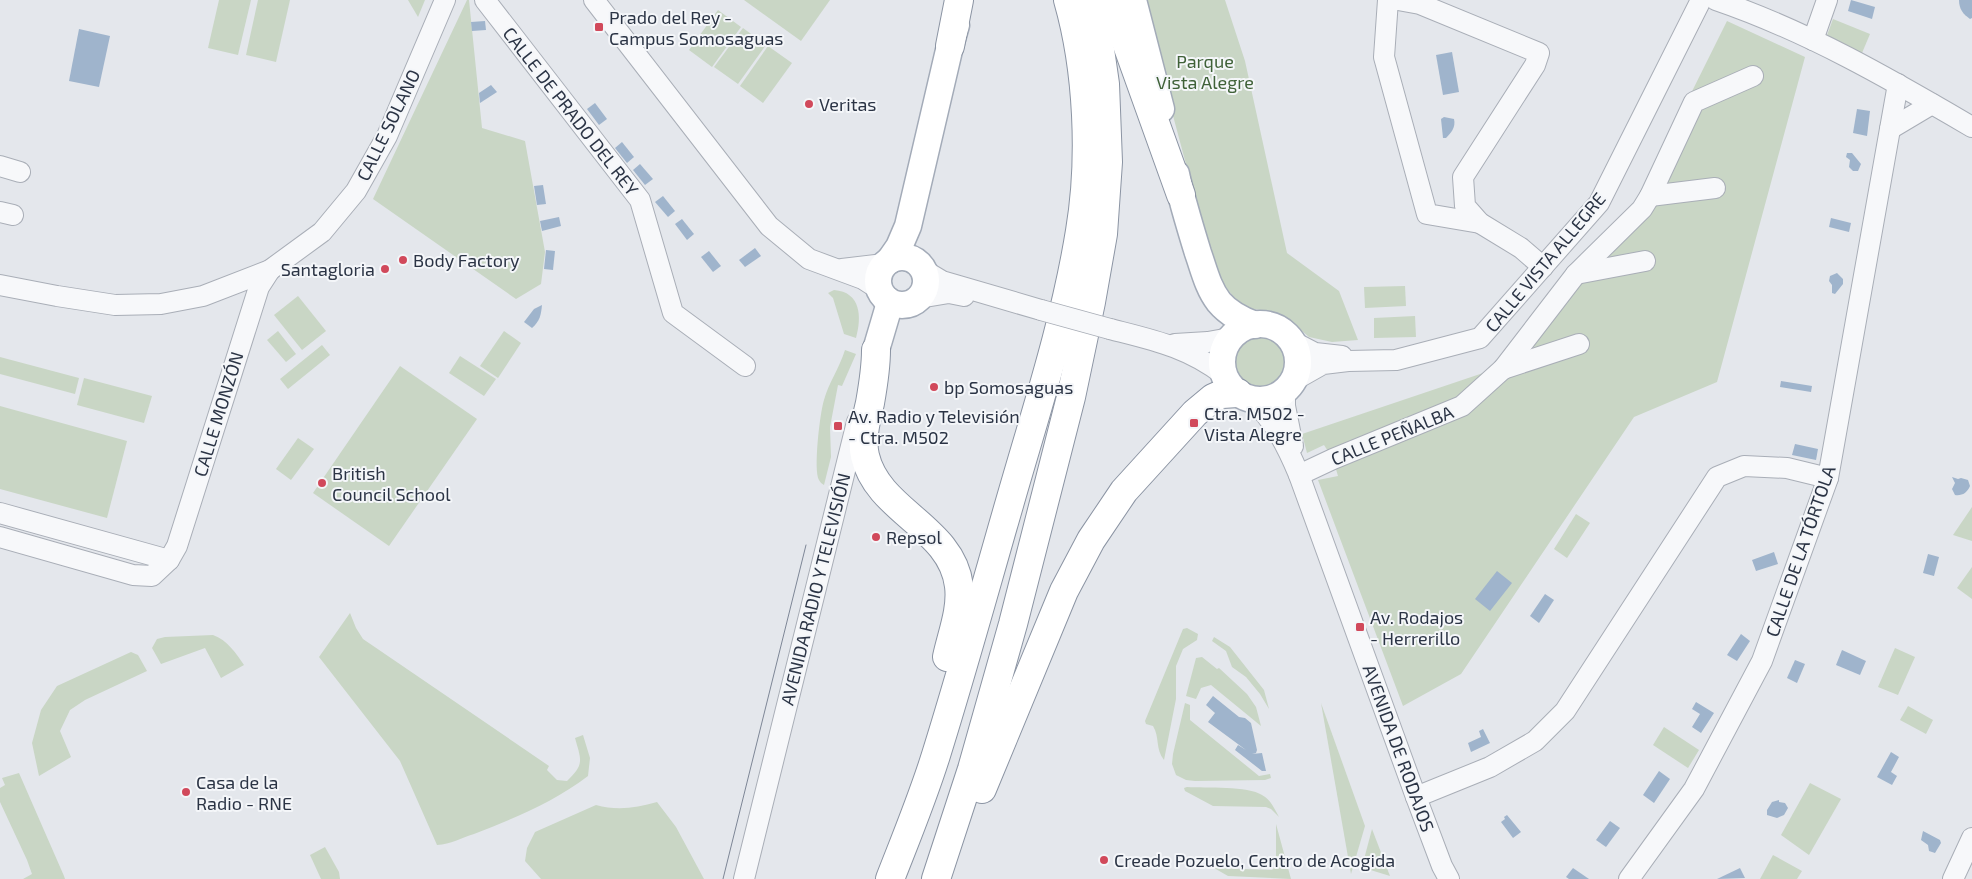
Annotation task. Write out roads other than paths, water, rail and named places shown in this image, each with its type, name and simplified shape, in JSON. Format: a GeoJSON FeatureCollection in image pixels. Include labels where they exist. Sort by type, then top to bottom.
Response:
{"type":"FeatureCollection","features":[{"type":"Feature","properties":{"kind":"highway"},"geometry":{"type":"LineString","coordinates":[[950,46],[959,0]]}},
{"type":"Feature","properties":{"kind":"highway"},"geometry":{"type":"LineString","coordinates":[[890,879],[938,747],[1033,420],[1070,285],[1080,229],[1086,163],[1084,86],[1076,28],[1068,0]]}},
{"type":"Feature","properties":{"kind":"highway"},"geometry":{"type":"LineString","coordinates":[[936,879],[972,769],[1013,624],[1071,397],[1095,283],[1103,234],[1108,162],[1105,84],[1096,22],[1090,0]]}},
{"type":"Feature","properties":{"kind":"highway"},"geometry":{"type":"LineString","coordinates":[[1111,0],[1181,195]]}},
{"type":"Feature","properties":{"kind":"highway"},"geometry":{"type":"LineString","coordinates":[[876,350],[876,369],[863,443],[865,456],[875,482],[883,493],[942,546],[950,558],[959,585],[960,598],[930,727],[890,879]]}},
{"type":"Feature","properties":{"kind":"highway"},"geometry":{"type":"LineString","coordinates":[[941,879],[969,819],[1064,591],[1091,540],[1124,491],[1195,413],[1213,398],[1237,389]]}},
{"type":"Feature","properties":{"kind":"main road"},"geometry":{"type":"LineString","coordinates":[[887,262],[907,258],[916,262],[922,269],[925,278],[920,298],[903,306],[894,304],[883,295],[878,276],[887,262],[904,236],[914,204],[950,46],[964,0]]}},
{"type":"Feature","properties":{"kind":"main road"},"geometry":{"type":"LineString","coordinates":[[1133,0],[1181,195],[1211,290],[1228,311],[1255,324],[1274,327],[1290,340],[1294,347],[1298,362],[1289,385],[1276,397],[1266,400],[1237,389],[1222,365],[1223,352],[1230,338],[1240,330],[1255,324]]}},
{"type":"Feature","properties":{"kind":"main road","name":"AVENIDA RADIO Y TELEVISIÓN"},"geometry":{"type":"LineString","coordinates":[[876,350],[888,306],[883,295]]}},
{"type":"Feature","properties":{"kind":"street","name":"CALLE SOLANO"},"geometry":{"type":"LineString","coordinates":[[0,285],[115,305],[161,304],[203,296],[270,270],[322,232],[356,191],[387,136],[445,0]]}},
{"type":"Feature","properties":{"kind":"street","name":"CALLE DE PRADO DEL REY"},"geometry":{"type":"LineString","coordinates":[[485,0],[640,200],[672,313],[745,366]]}},
{"type":"Feature","properties":{"kind":"street"},"geometry":{"type":"LineString","coordinates":[[594,0],[769,226],[809,259],[862,278],[883,295]]}},
{"type":"Feature","properties":{"kind":"street"},"geometry":{"type":"LineString","coordinates":[[1388,0],[1384,57],[1427,214],[1480,222]]}},
{"type":"Feature","properties":{"kind":"street"},"geometry":{"type":"LineString","coordinates":[[1398,0],[1420,4],[1539,52],[1535,65],[1463,177],[1465,206],[1480,222],[1521,248],[1543,267]]}},
{"type":"Feature","properties":{"kind":"street","name":"CALLE VISTA ALLEGRE"},"geometry":{"type":"LineString","coordinates":[[1289,385],[1323,364],[1348,361],[1396,360],[1480,338],[1599,204],[1701,0]]}},
{"type":"Feature","properties":{"kind":"street"},"geometry":{"type":"LineString","coordinates":[[1716,0],[1813,40],[1898,84],[1972,127]]}},
{"type":"Feature","properties":{"kind":"street"},"geometry":{"type":"LineString","coordinates":[[1813,40],[1826,0]]}},
{"type":"Feature","properties":{"kind":"street","name":"CALLE PEÑALBA"},"geometry":{"type":"LineString","coordinates":[[1299,474],[1462,406],[1503,369],[1576,274],[1642,209],[1650,196],[1694,102],[1753,76]]}},
{"type":"Feature","properties":{"kind":"street","name":"CALLE DE LA TÓRTOLA"},"geometry":{"type":"LineString","coordinates":[[1629,879],[1694,789],[1762,660],[1828,478],[1898,84]]}},
{"type":"Feature","properties":{"kind":"street"},"geometry":{"type":"LineString","coordinates":[[1890,129],[1932,104]]}},
{"type":"Feature","properties":{"kind":"street"},"geometry":{"type":"LineString","coordinates":[[0,166],[20,172]]}},
{"type":"Feature","properties":{"kind":"street"},"geometry":{"type":"LineString","coordinates":[[1650,196],[1715,188]]}},
{"type":"Feature","properties":{"kind":"street"},"geometry":{"type":"LineString","coordinates":[[1576,274],[1645,261]]}},
{"type":"Feature","properties":{"kind":"street"},"geometry":{"type":"LineString","coordinates":[[836,270],[887,262]]}},
{"type":"Feature","properties":{"kind":"street","name":"AVENIDA DE RODAJOS"},"geometry":{"type":"LineString","coordinates":[[922,269],[942,281],[1041,310],[1170,344],[1198,357],[1260,408],[1275,427],[1299,474],[1416,797],[1442,866],[1449,879]]}},
{"type":"Feature","properties":{"kind":"street","name":"CALLE MONZÓN"},"geometry":{"type":"LineString","coordinates":[[0,537],[133,575],[152,576],[169,560],[176,546],[256,294],[270,270]]}},
{"type":"Feature","properties":{"kind":"street","name":"AVENIDA DE RODAJOS"},"geometry":{"type":"LineString","coordinates":[[920,298],[949,293],[1035,311],[1041,310]]}},
{"type":"Feature","properties":{"kind":"street","name":"AVENIDA DE RODAJOS"},"geometry":{"type":"LineString","coordinates":[[1170,344],[1208,342],[1230,338]]}},
{"type":"Feature","properties":{"kind":"street","name":"CALLE VISTA ALLEGRE"},"geometry":{"type":"LineString","coordinates":[[1290,340],[1315,353],[1396,360]]}},
{"type":"Feature","properties":{"kind":"street","name":"CALLE PEÑALBA"},"geometry":{"type":"LineString","coordinates":[[1503,369],[1579,344]]}},
{"type":"Feature","properties":{"kind":"street","name":"AVENIDA RADIO Y TELEVISIÓN"},"geometry":{"type":"LineString","coordinates":[[744,879],[846,464],[876,350]]}},
{"type":"Feature","properties":{"kind":"street","name":"AVENIDA DE RODAJOS"},"geometry":{"type":"LineString","coordinates":[[1289,385],[1287,419],[1299,474]]}},
{"type":"Feature","properties":{"kind":"street"},"geometry":{"type":"LineString","coordinates":[[1416,797],[1490,768],[1535,741],[1565,711],[1717,477],[1744,466],[1787,468],[1828,478]]}},
{"type":"Feature","properties":{"kind":"street"},"geometry":{"type":"LineString","coordinates":[[0,513],[169,560]]}},
{"type":"Feature","properties":{"kind":"street"},"geometry":{"type":"LineString","coordinates":[[1953,879],[1972,838]]}},
{"type":"Feature","properties":{"kind":"water"},"geometry":{"type":"Polygon","coordinates":[[[1851,0],[1875,7],[1872,19],[1848,11],[1851,0]]]}},
{"type":"Feature","properties":{"kind":"water"},"geometry":{"type":"Polygon","coordinates":[[[1959,0],[1972,0],[1972,18],[1970,19],[1962,11],[1959,0]]]}},
{"type":"Feature","properties":{"kind":"water"},"geometry":{"type":"Polygon","coordinates":[[[485,21],[486,30],[472,31],[471,22],[485,21]]]}},
{"type":"Feature","properties":{"kind":"water"},"geometry":{"type":"Polygon","coordinates":[[[79,29],[110,36],[99,87],[69,81],[79,29]]]}},
{"type":"Feature","properties":{"kind":"water"},"geometry":{"type":"Polygon","coordinates":[[[1452,52],[1459,92],[1443,95],[1436,55],[1452,52]]]}},
{"type":"Feature","properties":{"kind":"water"},"geometry":{"type":"Polygon","coordinates":[[[491,85],[497,92],[480,103],[479,93],[491,85]]]}},
{"type":"Feature","properties":{"kind":"water"},"geometry":{"type":"Polygon","coordinates":[[[595,103],[607,119],[599,125],[587,109],[595,103]]]}},
{"type":"Feature","properties":{"kind":"water"},"geometry":{"type":"Polygon","coordinates":[[[1857,109],[1870,111],[1867,136],[1853,133],[1857,109]]]}},
{"type":"Feature","properties":{"kind":"water"},"geometry":{"type":"Polygon","coordinates":[[[1444,117],[1454,119],[1453,130],[1446,138],[1443,138],[1441,119],[1444,117]]]}},
{"type":"Feature","properties":{"kind":"water"},"geometry":{"type":"Polygon","coordinates":[[[622,142],[634,157],[627,163],[615,148],[622,142]]]}},
{"type":"Feature","properties":{"kind":"water"},"geometry":{"type":"Polygon","coordinates":[[[1847,153],[1852,153],[1861,164],[1858,171],[1853,171],[1849,167],[1850,160],[1846,157],[1847,153]]]}},
{"type":"Feature","properties":{"kind":"water"},"geometry":{"type":"Polygon","coordinates":[[[640,164],[653,179],[645,185],[633,170],[640,164]]]}},
{"type":"Feature","properties":{"kind":"water"},"geometry":{"type":"Polygon","coordinates":[[[543,185],[546,204],[537,205],[534,186],[543,185]]]}},
{"type":"Feature","properties":{"kind":"water"},"geometry":{"type":"Polygon","coordinates":[[[663,196],[675,211],[668,217],[655,202],[663,196]]]}},
{"type":"Feature","properties":{"kind":"water"},"geometry":{"type":"Polygon","coordinates":[[[559,217],[561,226],[542,231],[540,221],[559,217]]]}},
{"type":"Feature","properties":{"kind":"water"},"geometry":{"type":"Polygon","coordinates":[[[1831,218],[1851,223],[1849,232],[1829,227],[1831,218]]]}},
{"type":"Feature","properties":{"kind":"water"},"geometry":{"type":"Polygon","coordinates":[[[682,219],[694,234],[687,240],[675,224],[682,219]]]}},
{"type":"Feature","properties":{"kind":"water"},"geometry":{"type":"Polygon","coordinates":[[[755,248],[761,256],[745,267],[739,260],[755,248]]]}},
{"type":"Feature","properties":{"kind":"water"},"geometry":{"type":"Polygon","coordinates":[[[546,250],[555,251],[553,270],[544,269],[546,250]]]}},
{"type":"Feature","properties":{"kind":"water"},"geometry":{"type":"Polygon","coordinates":[[[709,251],[721,266],[713,272],[701,257],[709,251]]]}},
{"type":"Feature","properties":{"kind":"water"},"geometry":{"type":"Polygon","coordinates":[[[1837,273],[1843,279],[1843,284],[1835,294],[1832,293],[1832,285],[1829,281],[1830,276],[1837,273]]]}},
{"type":"Feature","properties":{"kind":"water"},"geometry":{"type":"Polygon","coordinates":[[[542,305],[540,318],[532,328],[524,322],[534,309],[542,305]]]}},
{"type":"Feature","properties":{"kind":"water"},"geometry":{"type":"Polygon","coordinates":[[[1781,381],[1812,386],[1811,392],[1780,387],[1781,381]]]}},
{"type":"Feature","properties":{"kind":"water"},"geometry":{"type":"Polygon","coordinates":[[[1795,444],[1818,449],[1816,460],[1792,455],[1795,444]]]}},
{"type":"Feature","properties":{"kind":"water"},"geometry":{"type":"Polygon","coordinates":[[[1952,477],[1968,480],[1970,486],[1966,492],[1955,495],[1952,489],[1955,483],[1952,477]]]}},
{"type":"Feature","properties":{"kind":"water"},"geometry":{"type":"Polygon","coordinates":[[[1774,552],[1778,564],[1756,571],[1752,560],[1774,552]]]}},
{"type":"Feature","properties":{"kind":"water"},"geometry":{"type":"Polygon","coordinates":[[[1928,554],[1939,557],[1934,576],[1923,573],[1928,554]]]}},
{"type":"Feature","properties":{"kind":"water"},"geometry":{"type":"Polygon","coordinates":[[[1497,571],[1512,583],[1490,611],[1475,599],[1497,571]]]}},
{"type":"Feature","properties":{"kind":"water"},"geometry":{"type":"Polygon","coordinates":[[[1545,594],[1554,600],[1539,623],[1530,616],[1545,594]]]}},
{"type":"Feature","properties":{"kind":"water"},"geometry":{"type":"Polygon","coordinates":[[[1741,634],[1750,641],[1737,661],[1727,655],[1741,634]]]}},
{"type":"Feature","properties":{"kind":"water"},"geometry":{"type":"Polygon","coordinates":[[[1842,650],[1866,661],[1860,675],[1836,665],[1842,650]]]}},
{"type":"Feature","properties":{"kind":"water"},"geometry":{"type":"Polygon","coordinates":[[[1795,660],[1805,664],[1797,683],[1787,678],[1795,660]]]}},
{"type":"Feature","properties":{"kind":"water"},"geometry":{"type":"Polygon","coordinates":[[[1213,696],[1239,717],[1245,718],[1251,723],[1257,750],[1256,753],[1252,754],[1262,753],[1266,771],[1262,771],[1235,750],[1238,745],[1246,750],[1208,722],[1215,713],[1206,705],[1213,696]]]}},
{"type":"Feature","properties":{"kind":"water"},"geometry":{"type":"Polygon","coordinates":[[[1696,702],[1714,713],[1701,733],[1692,727],[1700,714],[1692,709],[1696,702]]]}},
{"type":"Feature","properties":{"kind":"water"},"geometry":{"type":"Polygon","coordinates":[[[1483,729],[1490,743],[1471,752],[1468,743],[1481,737],[1479,731],[1483,729]]]}},
{"type":"Feature","properties":{"kind":"water"},"geometry":{"type":"Polygon","coordinates":[[[1891,752],[1899,757],[1891,772],[1897,776],[1892,785],[1877,777],[1891,752]]]}},
{"type":"Feature","properties":{"kind":"water"},"geometry":{"type":"Polygon","coordinates":[[[1659,771],[1670,779],[1654,803],[1643,795],[1659,771]]]}},
{"type":"Feature","properties":{"kind":"water"},"geometry":{"type":"Polygon","coordinates":[[[1779,800],[1779,802],[1785,803],[1788,808],[1784,815],[1777,818],[1767,815],[1767,810],[1772,802],[1779,800]]]}},
{"type":"Feature","properties":{"kind":"water"},"geometry":{"type":"Polygon","coordinates":[[[1507,815],[1521,832],[1513,838],[1501,822],[1507,815]]]}},
{"type":"Feature","properties":{"kind":"water"},"geometry":{"type":"Polygon","coordinates":[[[1610,821],[1620,828],[1606,847],[1596,840],[1610,821]]]}},
{"type":"Feature","properties":{"kind":"water"},"geometry":{"type":"Polygon","coordinates":[[[1923,831],[1940,840],[1941,843],[1935,853],[1929,851],[1928,845],[1921,840],[1923,831]]]}},
{"type":"Feature","properties":{"kind":"water"},"geometry":{"type":"Polygon","coordinates":[[[1573,868],[1589,879],[1569,879],[1566,877],[1573,868]]]}},
{"type":"Feature","properties":{"kind":"water"},"geometry":{"type":"Polygon","coordinates":[[[1740,868],[1745,878],[1717,879],[1740,868]]]}},
{"type":"Feature","properties":{"kind":"tram line"},"geometry":{"type":"LineString","coordinates":[[723,879],[806,545]]}},
{"type":"Feature","properties":{"kind":"place","name":"Prado del Rey - Campus Somosaguas"},"geometry":{"type":"Point","coordinates":[599,27]}},
{"type":"Feature","properties":{"kind":"place","name":"Veritas"},"geometry":{"type":"Point","coordinates":[809,104]}},
{"type":"Feature","properties":{"kind":"place","name":"Body Factory"},"geometry":{"type":"Point","coordinates":[403,260]}},
{"type":"Feature","properties":{"kind":"place","name":"Santagloria"},"geometry":{"type":"Point","coordinates":[385,269]}},
{"type":"Feature","properties":{"kind":"place","name":"bp Somosaguas"},"geometry":{"type":"Point","coordinates":[934,387]}},
{"type":"Feature","properties":{"kind":"place","name":"Ctra. M502 - Vista Alegre"},"geometry":{"type":"Point","coordinates":[1194,423]}},
{"type":"Feature","properties":{"kind":"place","name":"Av. Radio y Televisión - Ctra. M502"},"geometry":{"type":"Point","coordinates":[838,426]}},
{"type":"Feature","properties":{"kind":"place","name":"British Council School"},"geometry":{"type":"Point","coordinates":[322,483]}},
{"type":"Feature","properties":{"kind":"place","name":"Repsol"},"geometry":{"type":"Point","coordinates":[876,537]}},
{"type":"Feature","properties":{"kind":"place","name":"Av. Rodajos - Herrerillo"},"geometry":{"type":"Point","coordinates":[1360,627]}},
{"type":"Feature","properties":{"kind":"place","name":"Casa de la Radio - RNE"},"geometry":{"type":"Point","coordinates":[186,792]}},
{"type":"Feature","properties":{"kind":"place","name":"Creade Pozuelo, Centro de Acogida"},"geometry":{"type":"Point","coordinates":[1104,860]}},
{"type":"Feature","properties":{"kind":"park label","name":"Parque Vista Alegre"},"geometry":{"type":"Point","coordinates":[1205,71]}}]}
